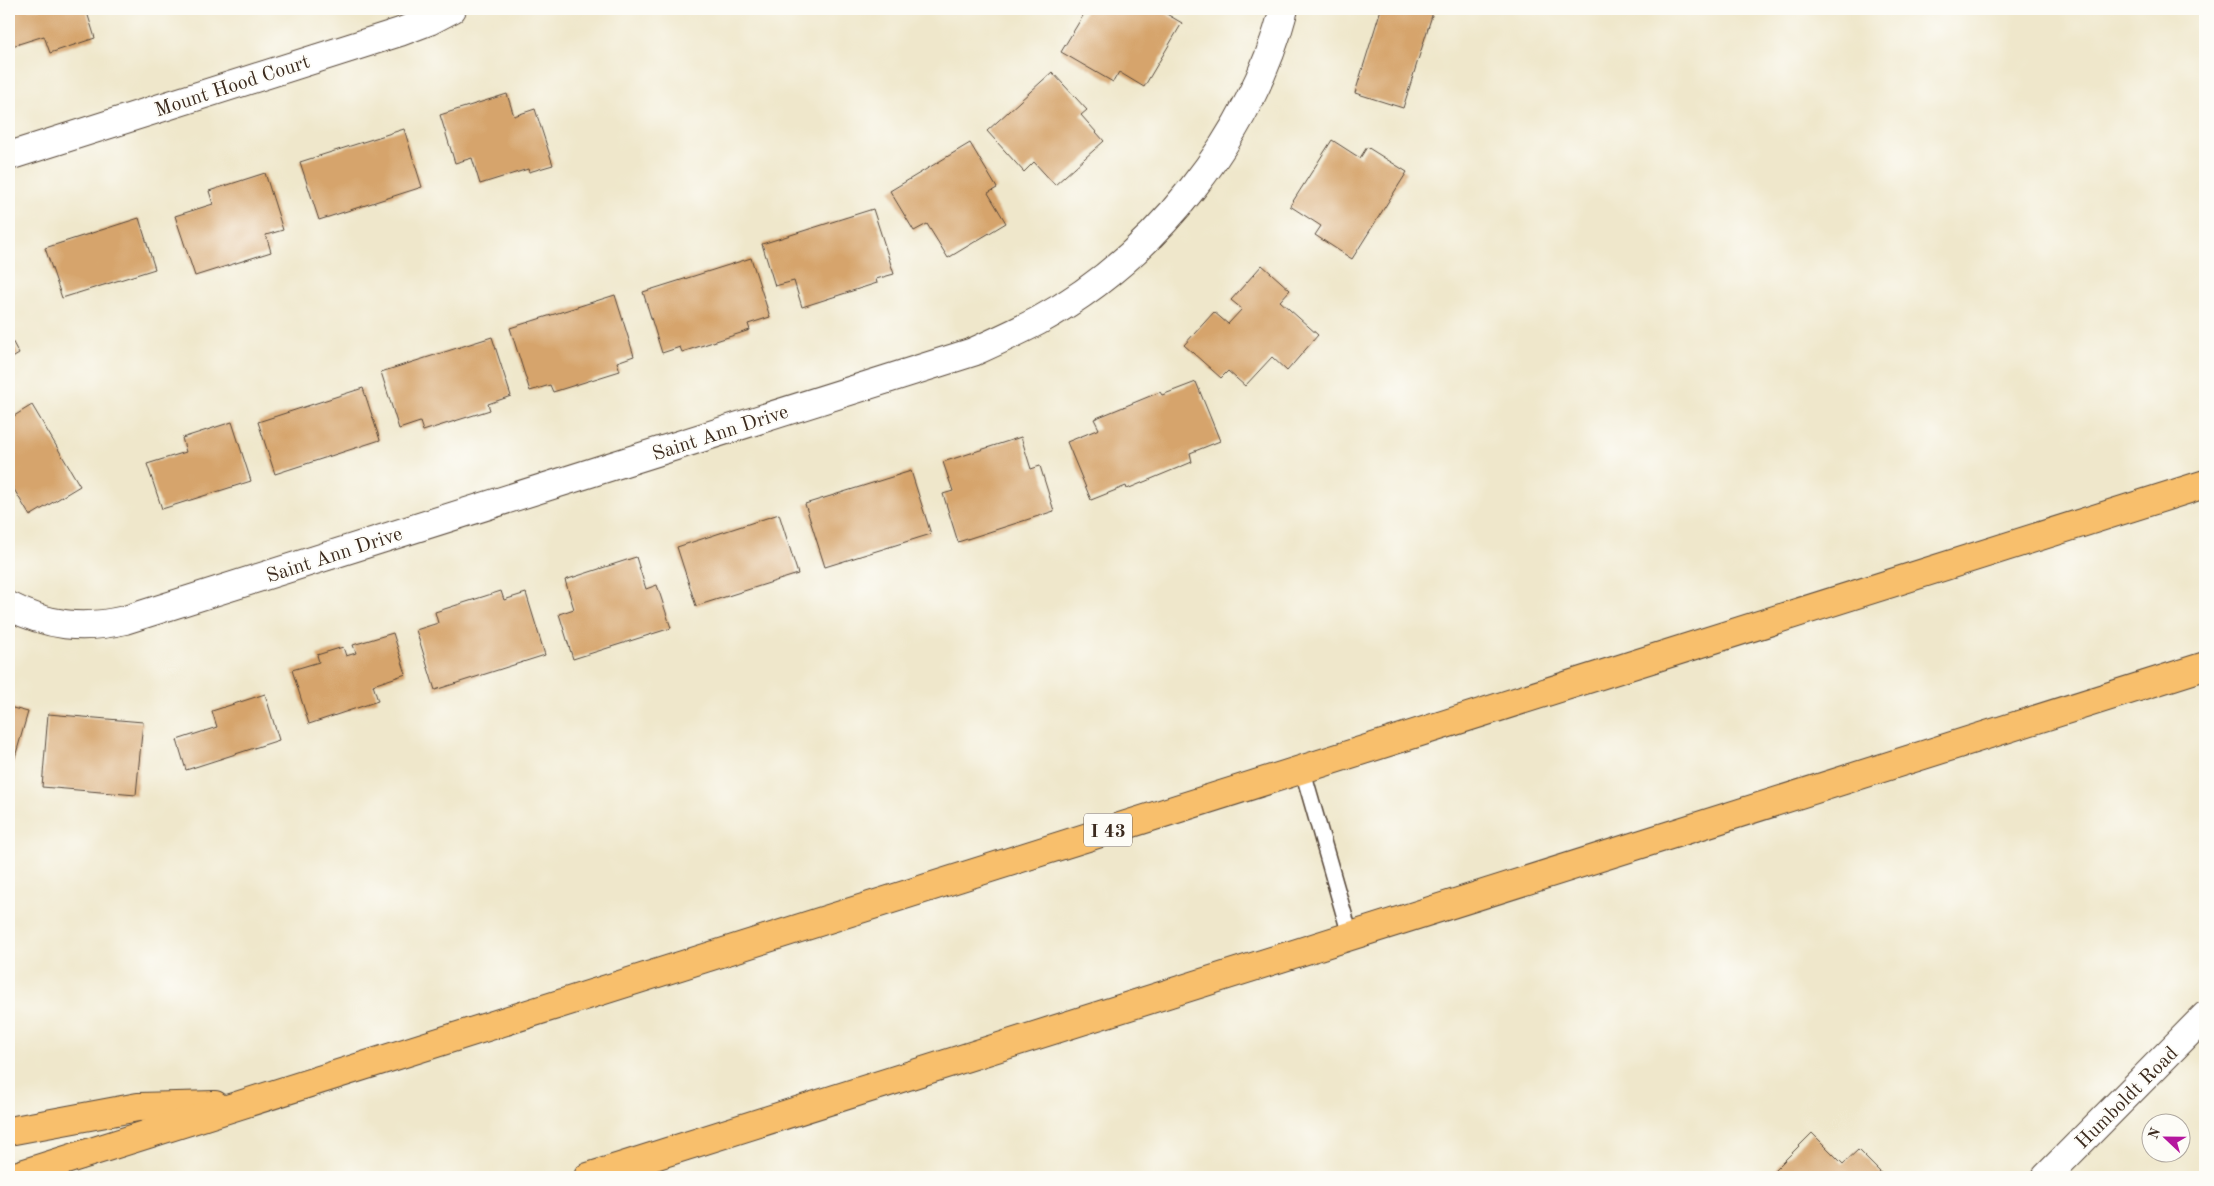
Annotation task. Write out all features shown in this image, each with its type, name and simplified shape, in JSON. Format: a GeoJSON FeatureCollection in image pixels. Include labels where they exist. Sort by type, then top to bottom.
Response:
{"type":"FeatureCollection","features":[{"type":"Feature","properties":{"kind":"highway","name":"I 43"},"geometry":{"type":"LineString","coordinates":[[12,1177],[249,1104],[1302,768],[2205,484]]}},
{"type":"Feature","properties":{"kind":"highway"},"geometry":{"type":"LineString","coordinates":[[588,1177],[2205,666]]}},
{"type":"Feature","properties":{"kind":"highway"},"geometry":{"type":"LineString","coordinates":[[9,1131],[138,1107],[249,1104]]}},
{"type":"Feature","properties":{"kind":"street","name":"Mount Hood Court"},"geometry":{"type":"LineString","coordinates":[[9,156],[400,32],[429,21],[452,9]]}},
{"type":"Feature","properties":{"kind":"street","name":"Saint Ann Drive"},"geometry":{"type":"LineString","coordinates":[[9,606],[32,618],[70,626],[105,624],[124,620],[973,352],[1039,321],[1093,286],[1142,245],[1191,191],[1228,138],[1258,82],[1284,9]]}},
{"type":"Feature","properties":{"kind":"street","name":"Humboldt Road"},"geometry":{"type":"LineString","coordinates":[[2046,1177],[2205,1016]]}},
{"type":"Feature","properties":{"kind":"lane"},"geometry":{"type":"LineString","coordinates":[[1302,768],[1350,935]]}},
{"type":"Feature","properties":{"kind":"building"},"geometry":{"type":"Polygon","coordinates":[[[9,9],[86,9],[95,38],[50,53],[44,36],[9,47],[9,9]]]}},
{"type":"Feature","properties":{"kind":"building"},"geometry":{"type":"Polygon","coordinates":[[[1087,9],[1158,9],[1182,23],[1144,87],[1119,72],[1113,82],[1061,52],[1087,9]]]}},
{"type":"Feature","properties":{"kind":"building"},"geometry":{"type":"Polygon","coordinates":[[[1381,9],[1434,9],[1403,108],[1355,93],[1381,9]]]}},
{"type":"Feature","properties":{"kind":"building"},"geometry":{"type":"Polygon","coordinates":[[[1052,72],[1087,110],[1081,115],[1104,141],[1055,185],[1034,162],[1024,172],[987,131],[1052,72]]]}},
{"type":"Feature","properties":{"kind":"building"},"geometry":{"type":"Polygon","coordinates":[[[507,94],[514,116],[535,109],[553,165],[529,172],[528,169],[480,184],[472,158],[455,163],[440,115],[507,94]]]}},
{"type":"Feature","properties":{"kind":"building"},"geometry":{"type":"Polygon","coordinates":[[[404,129],[422,187],[319,220],[300,162],[404,129]]]}},
{"type":"Feature","properties":{"kind":"building"},"geometry":{"type":"Polygon","coordinates":[[[1332,140],[1360,158],[1367,147],[1407,172],[1352,259],[1315,235],[1321,226],[1290,206],[1332,140]]]}},
{"type":"Feature","properties":{"kind":"building"},"geometry":{"type":"Polygon","coordinates":[[[970,143],[997,188],[988,193],[1006,223],[948,258],[927,224],[914,231],[890,191],[970,143]]]}},
{"type":"Feature","properties":{"kind":"building"},"geometry":{"type":"Polygon","coordinates":[[[265,173],[283,230],[266,235],[271,252],[195,276],[175,216],[213,204],[209,191],[265,173]]]}},
{"type":"Feature","properties":{"kind":"building"},"geometry":{"type":"Polygon","coordinates":[[[873,209],[894,274],[876,279],[877,283],[802,307],[794,281],[775,286],[762,244],[873,209]]]}},
{"type":"Feature","properties":{"kind":"building"},"geometry":{"type":"Polygon","coordinates":[[[139,218],[155,269],[62,298],[45,248],[139,218]]]}},
{"type":"Feature","properties":{"kind":"building"},"geometry":{"type":"Polygon","coordinates":[[[751,258],[770,317],[748,324],[750,330],[682,352],[680,347],[662,353],[643,292],[751,258]]]}},
{"type":"Feature","properties":{"kind":"building"},"geometry":{"type":"Polygon","coordinates":[[[1262,265],[1290,290],[1280,301],[1318,335],[1287,371],[1272,357],[1245,386],[1228,371],[1221,378],[1184,345],[1214,312],[1228,324],[1242,309],[1231,300],[1262,265]]]}},
{"type":"Feature","properties":{"kind":"building"},"geometry":{"type":"Polygon","coordinates":[[[615,295],[634,356],[617,362],[620,371],[553,392],[550,385],[530,391],[510,328],[615,295]]]}},
{"type":"Feature","properties":{"kind":"building"},"geometry":{"type":"Polygon","coordinates":[[[9,335],[19,354],[9,360],[9,335]]]}},
{"type":"Feature","properties":{"kind":"building"},"geometry":{"type":"Polygon","coordinates":[[[492,337],[511,396],[488,404],[490,410],[423,431],[420,422],[399,429],[381,372],[492,337]]]}},
{"type":"Feature","properties":{"kind":"building"},"geometry":{"type":"Polygon","coordinates":[[[1196,382],[1220,441],[1190,453],[1192,462],[1127,489],[1126,486],[1091,500],[1067,442],[1099,429],[1094,419],[1160,392],[1162,395],[1196,382]]]}},
{"type":"Feature","properties":{"kind":"building"},"geometry":{"type":"Polygon","coordinates":[[[363,388],[380,440],[275,474],[258,422],[363,388]]]}},
{"type":"Feature","properties":{"kind":"building"},"geometry":{"type":"Polygon","coordinates":[[[32,405],[80,486],[30,516],[9,481],[9,419],[32,405]]]}},
{"type":"Feature","properties":{"kind":"building"},"geometry":{"type":"Polygon","coordinates":[[[232,422],[251,481],[162,509],[147,464],[186,452],[182,438],[232,422]]]}},
{"type":"Feature","properties":{"kind":"building"},"geometry":{"type":"Polygon","coordinates":[[[1021,437],[1031,469],[1040,466],[1054,511],[958,542],[943,494],[953,491],[943,462],[1021,437]]]}},
{"type":"Feature","properties":{"kind":"building"},"geometry":{"type":"Polygon","coordinates":[[[911,471],[931,534],[825,567],[805,504],[911,471]]]}},
{"type":"Feature","properties":{"kind":"building"},"geometry":{"type":"Polygon","coordinates":[[[779,514],[798,574],[696,606],[677,547],[779,514]]]}},
{"type":"Feature","properties":{"kind":"building"},"geometry":{"type":"Polygon","coordinates":[[[636,557],[646,589],[657,585],[671,628],[573,659],[559,614],[574,609],[565,580],[636,557]]]}},
{"type":"Feature","properties":{"kind":"building"},"geometry":{"type":"Polygon","coordinates":[[[501,591],[504,600],[526,593],[545,655],[435,690],[416,630],[438,623],[435,612],[501,591]]]}},
{"type":"Feature","properties":{"kind":"building"},"geometry":{"type":"Polygon","coordinates":[[[393,633],[406,674],[373,685],[378,701],[309,724],[292,670],[319,662],[317,655],[343,647],[346,656],[356,653],[353,645],[393,633]]]}},
{"type":"Feature","properties":{"kind":"building"},"geometry":{"type":"Polygon","coordinates":[[[265,694],[279,740],[186,770],[177,740],[217,727],[212,711],[265,694]]]}},
{"type":"Feature","properties":{"kind":"building"},"geometry":{"type":"Polygon","coordinates":[[[9,707],[28,712],[9,778],[9,707]]]}},
{"type":"Feature","properties":{"kind":"building"},"geometry":{"type":"Polygon","coordinates":[[[48,714],[143,722],[136,795],[42,787],[48,714]]]}},
{"type":"Feature","properties":{"kind":"building"},"geometry":{"type":"Polygon","coordinates":[[[1812,1133],[1843,1164],[1858,1150],[1885,1177],[1768,1177],[1812,1133]]]}}]}
